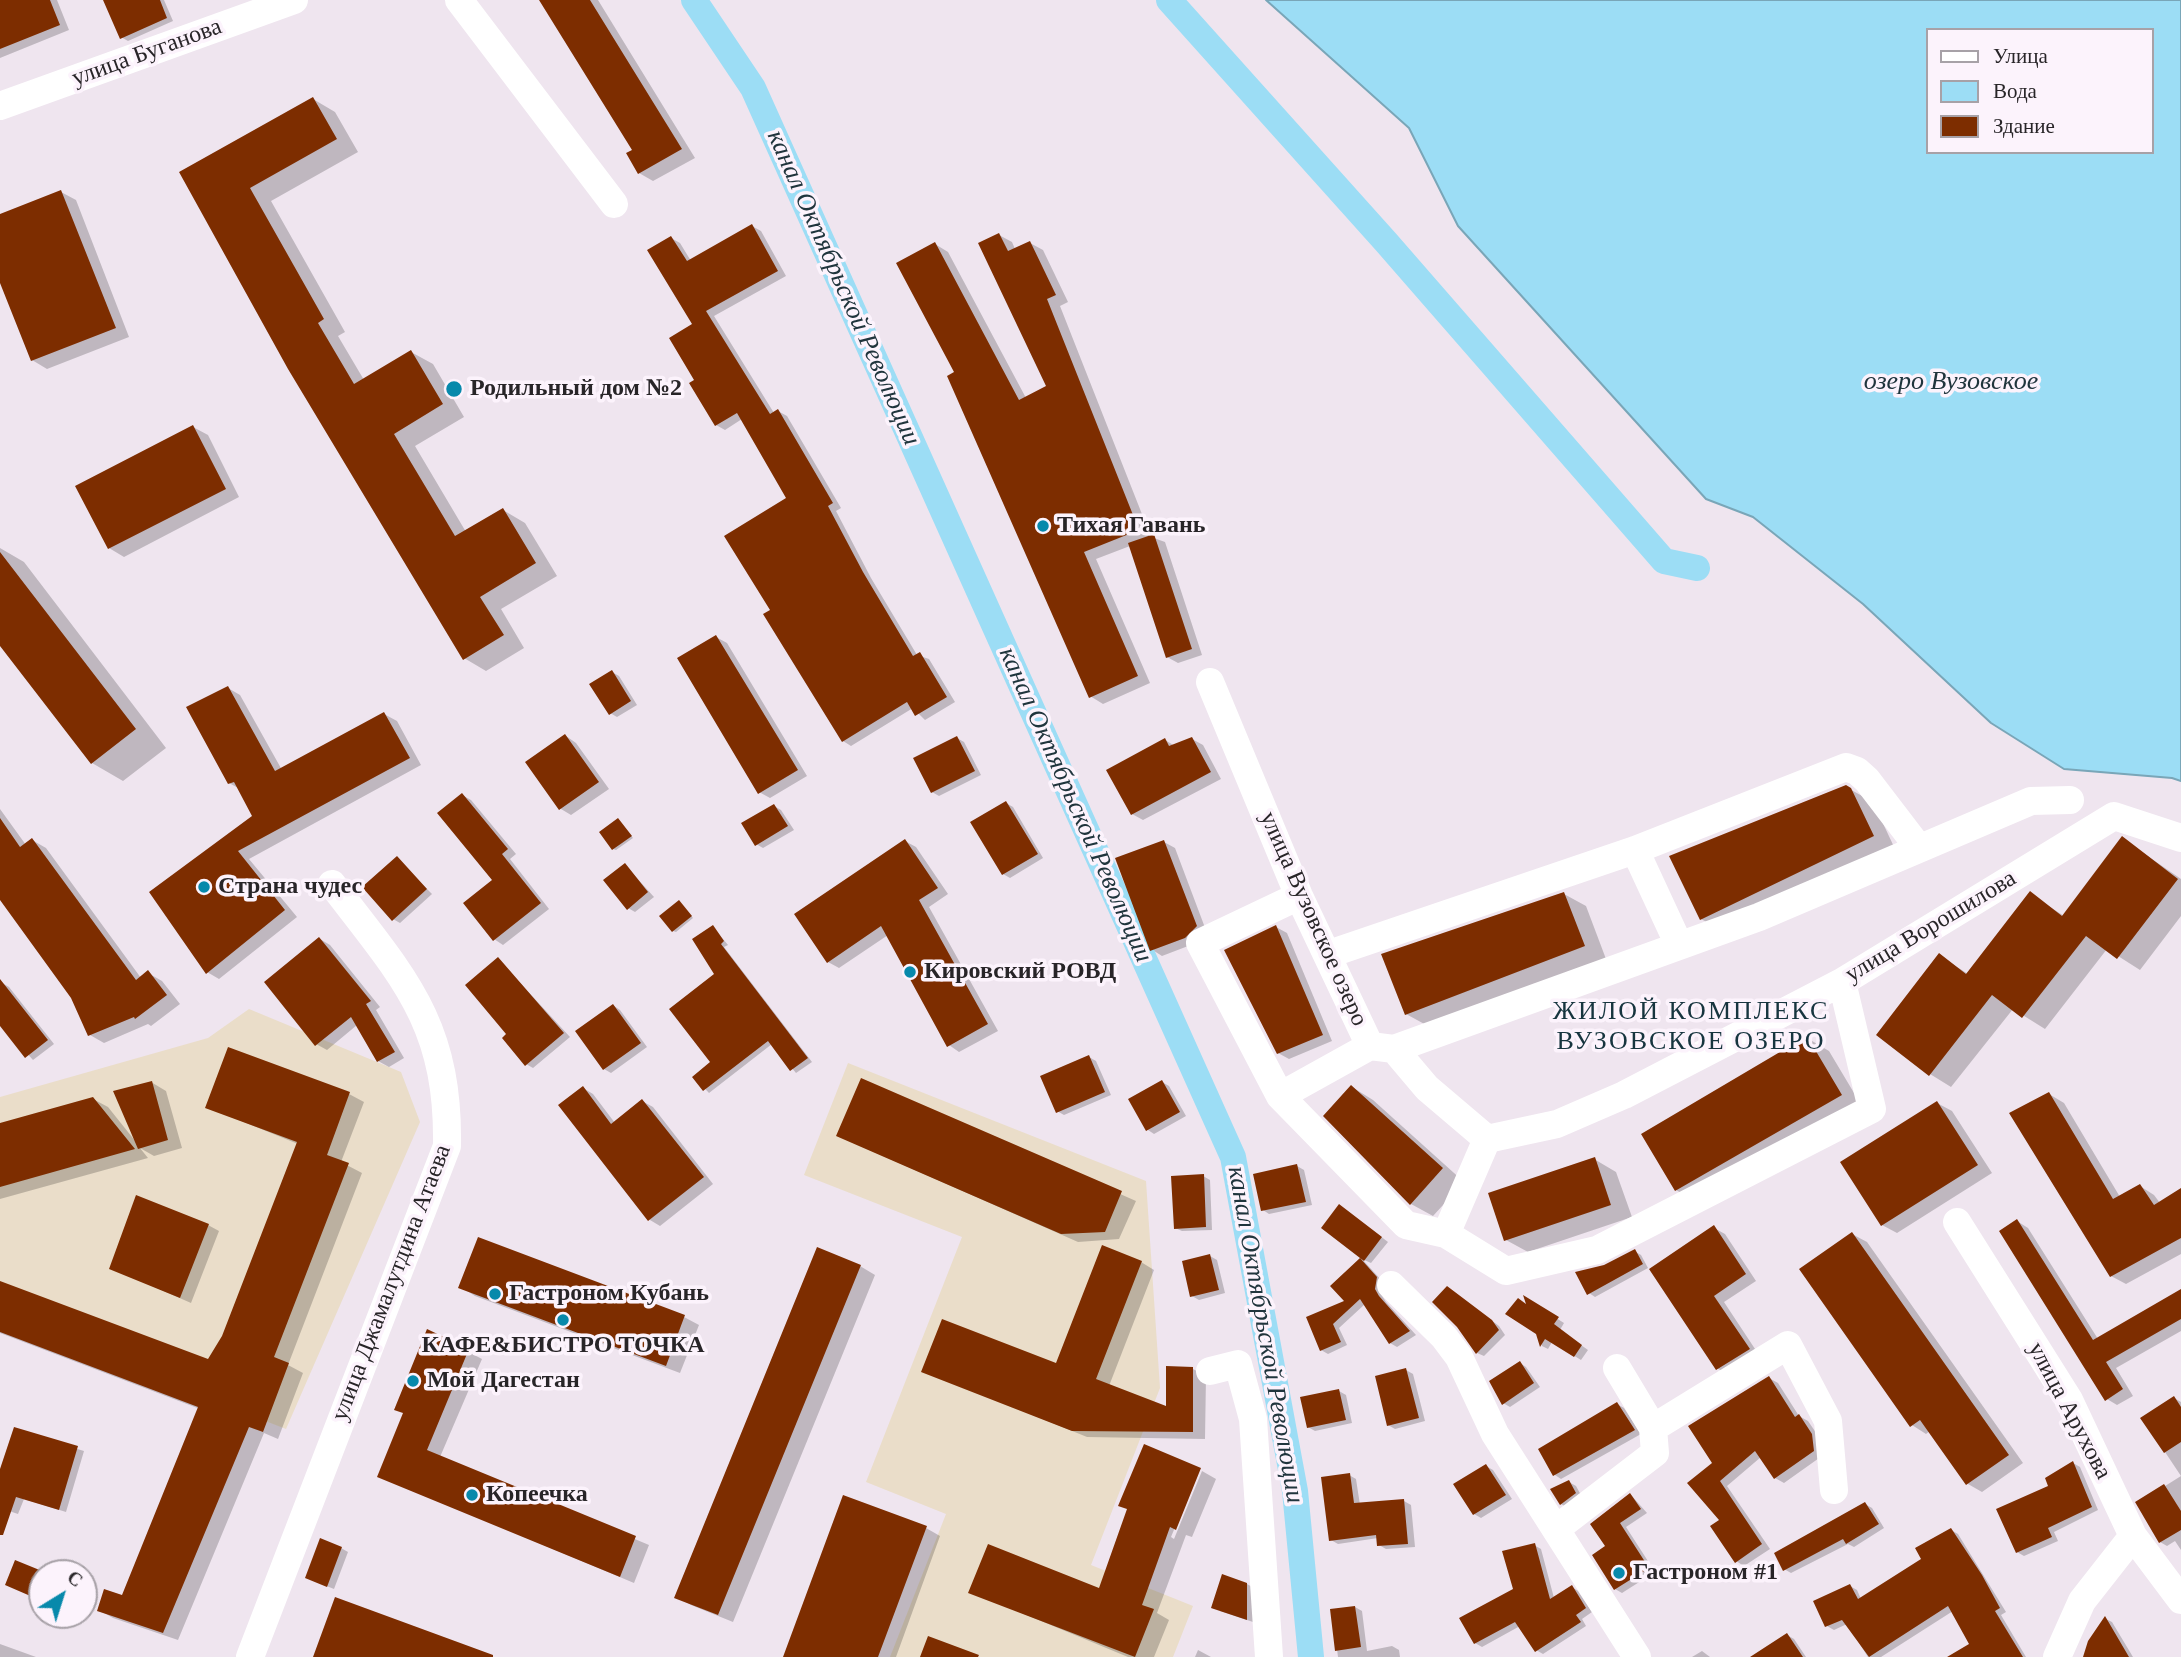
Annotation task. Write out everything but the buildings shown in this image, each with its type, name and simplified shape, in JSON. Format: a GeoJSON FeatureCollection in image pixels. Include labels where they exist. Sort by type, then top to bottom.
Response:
{"type":"FeatureCollection","features":[{"type":"Feature","properties":{"kind":"street","name":"улица Буганова"},"geometry":{"type":"LineString","coordinates":[[0,106],[294,0]]}},
{"type":"Feature","properties":{"kind":"street"},"geometry":{"type":"LineString","coordinates":[[459,0],[614,204]]}},
{"type":"Feature","properties":{"kind":"street","name":"улица Вузовское озеро"},"geometry":{"type":"LineString","coordinates":[[1210,682],[1300,896],[1382,1048],[1759,917],[2031,801],[2070,800]]}},
{"type":"Feature","properties":{"kind":"street"},"geometry":{"type":"LineString","coordinates":[[1329,954],[1635,850],[1846,767],[1857,771],[1867,780],[1919,848]]}},
{"type":"Feature","properties":{"kind":"street","name":"улица Ворошилова"},"geometry":{"type":"LineString","coordinates":[[1487,1139],[1557,1124],[1614,1099],[1842,982],[2114,816],[2181,838]]}},
{"type":"Feature","properties":{"kind":"street"},"geometry":{"type":"LineString","coordinates":[[1635,850],[1679,945]]}},
{"type":"Feature","properties":{"kind":"street","name":"улица Джамалутдина Атаева"},"geometry":{"type":"LineString","coordinates":[[250,1657],[447,1146],[448,1105],[441,1063],[429,1024],[410,986],[332,884]]}},
{"type":"Feature","properties":{"kind":"street"},"geometry":{"type":"LineString","coordinates":[[1300,896],[1200,943],[1280,1096],[1406,1225],[1446,1234],[1506,1271],[1597,1251],[1872,1109],[1842,982]]}},
{"type":"Feature","properties":{"kind":"street"},"geometry":{"type":"LineString","coordinates":[[1280,1096],[1382,1048],[1487,1139],[1446,1234]]}},
{"type":"Feature","properties":{"kind":"street","name":"улица Арухова"},"geometry":{"type":"LineString","coordinates":[[1957,1222],[2069,1400],[2133,1536],[2181,1600]]}},
{"type":"Feature","properties":{"kind":"street"},"geometry":{"type":"LineString","coordinates":[[1391,1285],[1444,1337],[1459,1357],[1495,1434],[1637,1657]]}},
{"type":"Feature","properties":{"kind":"street"},"geometry":{"type":"LineString","coordinates":[[1653,1429],[1788,1345],[1828,1421],[1834,1490]]}},
{"type":"Feature","properties":{"kind":"street"},"geometry":{"type":"LineString","coordinates":[[1210,1371],[1238,1364],[1253,1419],[1269,1657]]}},
{"type":"Feature","properties":{"kind":"street"},"geometry":{"type":"LineString","coordinates":[[1556,1529],[1655,1452],[1653,1429],[1617,1368]]}},
{"type":"Feature","properties":{"kind":"street"},"geometry":{"type":"LineString","coordinates":[[2057,1657],[2082,1601],[2133,1536]]}},
{"type":"Feature","properties":{"kind":"shaded area"},"geometry":{"type":"Polygon","coordinates":[[[249,1009],[401,1072],[420,1122],[286,1429],[0,1319],[0,1097],[208,1038],[249,1009]]]}},
{"type":"Feature","properties":{"kind":"shaded area"},"geometry":{"type":"Polygon","coordinates":[[[848,1063],[1146,1181],[1160,1388],[1091,1565],[1193,1606],[1173,1657],[890,1657],[946,1514],[866,1482],[962,1237],[804,1175],[848,1063]]]}},
{"type":"Feature","properties":{"kind":"water","name":"озеро Вузовское"},"geometry":{"type":"Polygon","coordinates":[[[1266,0],[2181,0],[2181,781],[2064,769],[1991,723],[1863,604],[1753,517],[1706,499],[1458,226],[1409,128],[1266,0]]]}},
{"type":"Feature","properties":{"kind":"waterway","name":"канал Октябрьской Революции"},"geometry":{"type":"LineString","coordinates":[[694,0],[753,88],[1233,1157],[1295,1491],[1311,1657]]}},
{"type":"Feature","properties":{"kind":"waterway"},"geometry":{"type":"LineString","coordinates":[[1169,0],[1386,242],[1664,561],[1697,568]]}},
{"type":"Feature","properties":{"kind":"place","name":"Родильный дом №2"},"geometry":{"type":"Point","coordinates":[454,389]}},
{"type":"Feature","properties":{"kind":"place","name":"Тихая Гавань"},"geometry":{"type":"Point","coordinates":[1043,526]}},
{"type":"Feature","properties":{"kind":"place","name":"Страна чудес"},"geometry":{"type":"Point","coordinates":[204,887]}},
{"type":"Feature","properties":{"kind":"place","name":"Кировский РОВД"},"geometry":{"type":"Point","coordinates":[910,972]}},
{"type":"Feature","properties":{"kind":"place","name":"Гастроном Кубань"},"geometry":{"type":"Point","coordinates":[495,1294]}},
{"type":"Feature","properties":{"kind":"place","name":"КАФЕ&БИСТРО ТОЧКА"},"geometry":{"type":"Point","coordinates":[563,1320]}},
{"type":"Feature","properties":{"kind":"place","name":"Мой Дагестан"},"geometry":{"type":"Point","coordinates":[413,1381]}},
{"type":"Feature","properties":{"kind":"place","name":"Копеечка"},"geometry":{"type":"Point","coordinates":[472,1495]}},
{"type":"Feature","properties":{"kind":"place","name":"Гастроном #1"},"geometry":{"type":"Point","coordinates":[1619,1573]}},
{"type":"Feature","properties":{"kind":"district","name":"ЖИЛОЙ КОМПЛЕКС ВУЗОВСКОЕ ОЗЕРО"},"geometry":{"type":"Point","coordinates":[1691,1027]}}]}
